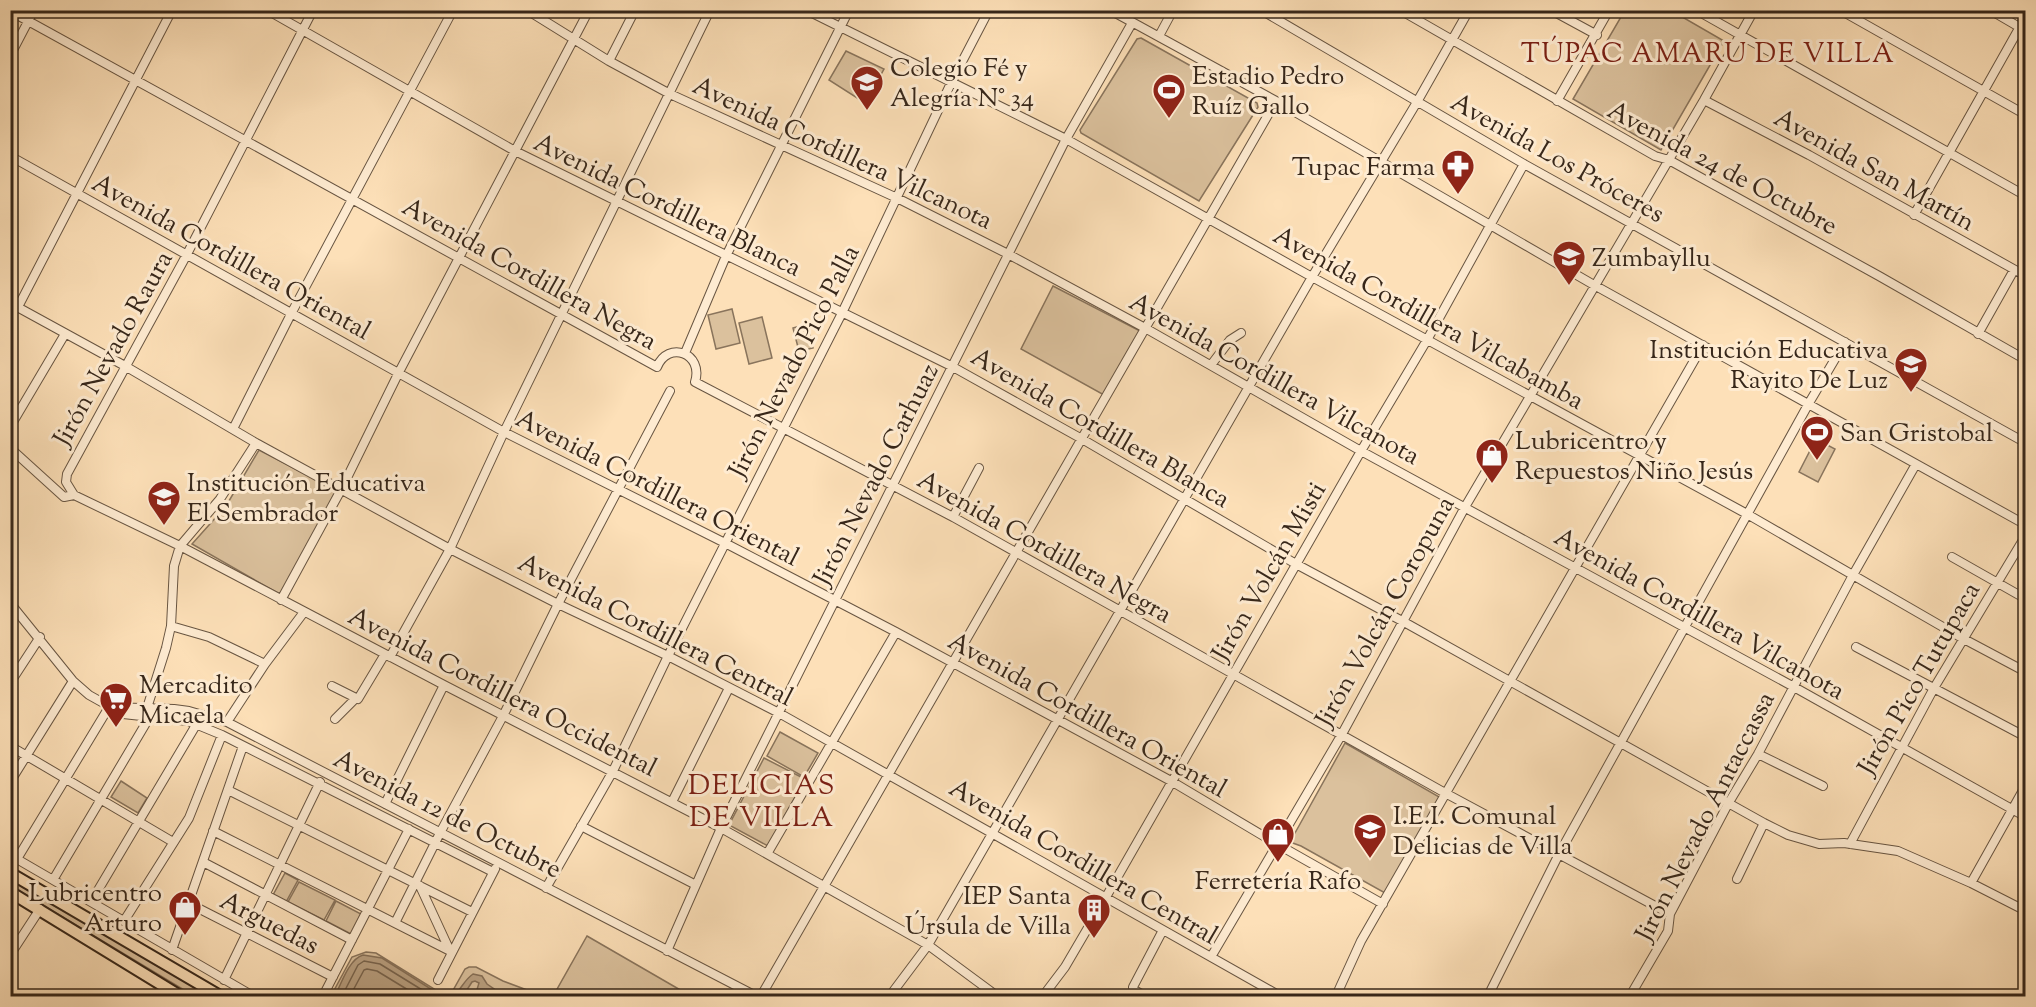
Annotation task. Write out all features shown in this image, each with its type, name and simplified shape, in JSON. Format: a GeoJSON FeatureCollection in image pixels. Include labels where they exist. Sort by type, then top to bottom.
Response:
{"type":"FeatureCollection","features":[{"type":"Feature","properties":{"kind":"main road"},"geometry":{"type":"LineString","coordinates":[[10,873],[220,996]]}},
{"type":"Feature","properties":{"kind":"main road"},"geometry":{"type":"LineString","coordinates":[[10,892],[180,996]]}},
{"type":"Feature","properties":{"kind":"street"},"geometry":{"type":"LineString","coordinates":[[10,56],[34,10]]}},
{"type":"Feature","properties":{"kind":"street"},"geometry":{"type":"LineString","coordinates":[[14,305],[77,194],[172,10]]}},
{"type":"Feature","properties":{"kind":"street","name":"Avenida Cordillera Blanca"},"geometry":{"type":"LineString","coordinates":[[267,10],[515,151],[953,368],[1082,439],[1296,564],[1764,824],[1788,835],[1819,844],[1850,844],[1898,851],[1971,883],[2025,911]]}},
{"type":"Feature","properties":{"kind":"street","name":"Jirón Nevado Raura"},"geometry":{"type":"LineString","coordinates":[[74,495],[66,482],[68,474],[186,256],[314,10]]}},
{"type":"Feature","properties":{"kind":"street"},"geometry":{"type":"LineString","coordinates":[[232,429],[453,10]]}},
{"type":"Feature","properties":{"kind":"street","name":"Avenida Cordillera Vilcanota"},"geometry":{"type":"LineString","coordinates":[[527,10],[574,41],[670,94],[897,198],[1008,254],[1249,386],[1360,451],[1794,687],[2025,817]]}},
{"type":"Feature","properties":{"kind":"street"},"geometry":{"type":"LineString","coordinates":[[281,600],[342,488],[398,374],[574,41],[588,10]]}},
{"type":"Feature","properties":{"kind":"street"},"geometry":{"type":"LineString","coordinates":[[609,61],[635,10]]}},
{"type":"Feature","properties":{"kind":"street"},"geometry":{"type":"LineString","coordinates":[[335,719],[356,698],[358,699],[450,549],[504,432],[710,10]]}},
{"type":"Feature","properties":{"kind":"street","name":"Avenida Cordillera Vilcabamba"},"geometry":{"type":"LineString","coordinates":[[806,10],[1066,139],[1312,277],[1747,514],[2025,672]]}},
{"type":"Feature","properties":{"kind":"street"},"geometry":{"type":"LineString","coordinates":[[685,354],[726,256],[849,10]]}},
{"type":"Feature","properties":{"kind":"street","name":"Jirón Nevado Pico Palla"},"geometry":{"type":"LineString","coordinates":[[546,888],[613,771],[668,656],[842,313],[988,10]]}},
{"type":"Feature","properties":{"kind":"street"},"geometry":{"type":"LineString","coordinates":[[1110,10],[1382,161],[1594,285],[2025,525]]}},
{"type":"Feature","properties":{"kind":"street"},"geometry":{"type":"LineString","coordinates":[[1159,36],[1173,10]]}},
{"type":"Feature","properties":{"kind":"street","name":"Avenida Los Próceres"},"geometry":{"type":"LineString","coordinates":[[1261,10],[1524,164],[2025,442]]}},
{"type":"Feature","properties":{"kind":"street","name":"Avenida 24 de Octubre"},"geometry":{"type":"LineString","coordinates":[[1400,10],[1655,156],[1669,160],[2025,360]]}},
{"type":"Feature","properties":{"kind":"street"},"geometry":{"type":"LineString","coordinates":[[892,993],[928,945],[1312,277],[1417,102],[1469,10]]}},
{"type":"Feature","properties":{"kind":"street"},"geometry":{"type":"LineString","coordinates":[[1551,10],[1597,35]]}},
{"type":"Feature","properties":{"kind":"street"},"geometry":{"type":"LineString","coordinates":[[1557,101],[1610,10]]}},
{"type":"Feature","properties":{"kind":"street"},"geometry":{"type":"LineString","coordinates":[[1696,10],[2025,196]]}},
{"type":"Feature","properties":{"kind":"street","name":"Jirón Volcán Coropuna"},"geometry":{"type":"LineString","coordinates":[[1211,957],[1342,734],[1465,507],[1755,10]]}},
{"type":"Feature","properties":{"kind":"street"},"geometry":{"type":"LineString","coordinates":[[1840,10],[2025,115]]}},
{"type":"Feature","properties":{"kind":"street"},"geometry":{"type":"LineString","coordinates":[[1990,10],[2022,29]]}},
{"type":"Feature","properties":{"kind":"street","name":"Avenida Cordillera Negra"},"geometry":{"type":"LineString","coordinates":[[10,11],[657,367],[667,354],[674,352],[691,357],[697,368],[695,382],[953,517],[1235,673],[1447,794],[1670,914]]}},
{"type":"Feature","properties":{"kind":"street"},"geometry":{"type":"LineString","coordinates":[[1914,214],[1983,91],[2022,29],[2025,16]]}},
{"type":"Feature","properties":{"kind":"street","name":"Jirón Nevado Carhuaz"},"geometry":{"type":"LineString","coordinates":[[667,951],[722,828],[1008,254],[1066,139],[1132,22]]}},
{"type":"Feature","properties":{"kind":"street","name":"Avenida San Martín"},"geometry":{"type":"LineString","coordinates":[[1704,100],[1809,155],[2025,276]]}},
{"type":"Feature","properties":{"kind":"street"},"geometry":{"type":"LineString","coordinates":[[761,996],[1276,101]]}},
{"type":"Feature","properties":{"kind":"street","name":"Avenida Cordillera Oriental"},"geometry":{"type":"LineString","coordinates":[[10,156],[504,432],[725,543],[1058,720],[1383,904]]}},
{"type":"Feature","properties":{"kind":"street","name":"Jirón Volcán Misti"},"geometry":{"type":"LineString","coordinates":[[1043,996],[1065,967],[1106,897],[1360,451],[1427,340],[1524,164]]}},
{"type":"Feature","properties":{"kind":"street"},"geometry":{"type":"LineString","coordinates":[[1978,334],[2014,270]]}},
{"type":"Feature","properties":{"kind":"street","name":"Avenida Cordillera Central"},"geometry":{"type":"LineString","coordinates":[[14,305],[125,366],[256,443],[450,549],[779,713],[1280,996]]}},
{"type":"Feature","properties":{"kind":"street"},"geometry":{"type":"LineString","coordinates":[[1211,365],[1230,340],[1241,333]]}},
{"type":"Feature","properties":{"kind":"street"},"geometry":{"type":"LineString","coordinates":[[10,427],[65,334]]}},
{"type":"Feature","properties":{"kind":"street"},"geometry":{"type":"LineString","coordinates":[[1488,996],[1559,854],[1619,744],[1845,342]]}},
{"type":"Feature","properties":{"kind":"street"},"geometry":{"type":"LineString","coordinates":[[1336,996],[1357,949],[1703,345]]}},
{"type":"Feature","properties":{"kind":"street"},"geometry":{"type":"LineString","coordinates":[[395,923],[417,885],[440,833],[503,716],[558,604],[670,391]]}},
{"type":"Feature","properties":{"kind":"street"},"geometry":{"type":"LineString","coordinates":[[147,708],[171,627],[174,566],[180,546],[220,499],[256,443]]}},
{"type":"Feature","properties":{"kind":"street","name":"Avenida Cordillera Occidental"},"geometry":{"type":"LineString","coordinates":[[10,448],[64,497],[74,495],[180,546],[722,828],[928,945],[998,996]]}},
{"type":"Feature","properties":{"kind":"street","name":"Jirón Nevado Antaccassa"},"geometry":{"type":"LineString","coordinates":[[1630,996],[1668,931],[1670,914],[1728,804],[1758,754],[1853,575],[1916,464]]}},
{"type":"Feature","properties":{"kind":"street"},"geometry":{"type":"LineString","coordinates":[[953,517],[979,468]]}},
{"type":"Feature","properties":{"kind":"street","name":"Jirón Pico Tutupaca"},"geometry":{"type":"LineString","coordinates":[[1850,844],[1962,638],[2025,535]]}},
{"type":"Feature","properties":{"kind":"street"},"geometry":{"type":"LineString","coordinates":[[1952,557],[2025,599]]}},
{"type":"Feature","properties":{"kind":"street","name":"Avenida 12 de Octubre"},"geometry":{"type":"LineString","coordinates":[[10,603],[40,637],[73,681],[89,695],[110,707],[123,714],[174,719],[197,724],[493,872]]}},
{"type":"Feature","properties":{"kind":"street"},"geometry":{"type":"LineString","coordinates":[[227,722],[265,664],[304,612]]}},
{"type":"Feature","properties":{"kind":"street"},"geometry":{"type":"LineString","coordinates":[[171,627],[209,637],[265,664]]}},
{"type":"Feature","properties":{"kind":"street"},"geometry":{"type":"LineString","coordinates":[[767,854],[896,632]]}},
{"type":"Feature","properties":{"kind":"street"},"geometry":{"type":"LineString","coordinates":[[10,683],[40,637]]}},
{"type":"Feature","properties":{"kind":"street"},"geometry":{"type":"LineString","coordinates":[[1856,647],[2025,737]]}},
{"type":"Feature","properties":{"kind":"street"},"geometry":{"type":"LineString","coordinates":[[10,782],[73,681]]}},
{"type":"Feature","properties":{"kind":"street"},"geometry":{"type":"LineString","coordinates":[[386,804],[444,685]]}},
{"type":"Feature","properties":{"kind":"street"},"geometry":{"type":"LineString","coordinates":[[332,686],[356,698]]}},
{"type":"Feature","properties":{"kind":"street"},"geometry":{"type":"LineString","coordinates":[[672,802],[729,688]]}},
{"type":"Feature","properties":{"kind":"street"},"geometry":{"type":"LineString","coordinates":[[110,707],[14,857],[55,878],[91,902],[253,996]]}},
{"type":"Feature","properties":{"kind":"street","name":"Avenida 12 de Octubre"},"geometry":{"type":"LineString","coordinates":[[110,707],[174,709],[227,722],[756,996]]}},
{"type":"Feature","properties":{"kind":"street"},"geometry":{"type":"LineString","coordinates":[[91,902],[202,715]]}},
{"type":"Feature","properties":{"kind":"street"},"geometry":{"type":"LineString","coordinates":[[55,878],[150,718]]}},
{"type":"Feature","properties":{"kind":"street"},"geometry":{"type":"LineString","coordinates":[[124,921],[189,818],[222,735]]}},
{"type":"Feature","properties":{"kind":"street"},"geometry":{"type":"LineString","coordinates":[[10,746],[173,842]]}},
{"type":"Feature","properties":{"kind":"street"},"geometry":{"type":"LineString","coordinates":[[172,950],[243,746]]}},
{"type":"Feature","properties":{"kind":"street"},"geometry":{"type":"LineString","coordinates":[[1758,754],[1823,786]]}},
{"type":"Feature","properties":{"kind":"street"},"geometry":{"type":"LineString","coordinates":[[224,980],[325,773]]}},
{"type":"Feature","properties":{"kind":"street"},"geometry":{"type":"LineString","coordinates":[[1971,883],[2025,785]]}},
{"type":"Feature","properties":{"kind":"street"},"geometry":{"type":"LineString","coordinates":[[228,790],[472,912]]}},
{"type":"Feature","properties":{"kind":"street"},"geometry":{"type":"LineString","coordinates":[[1737,879],[1764,824]]}},
{"type":"Feature","properties":{"kind":"street"},"geometry":{"type":"LineString","coordinates":[[580,826],[696,885]]}},
{"type":"Feature","properties":{"kind":"street"},"geometry":{"type":"LineString","coordinates":[[323,996],[409,829]]}},
{"type":"Feature","properties":{"kind":"street"},"geometry":{"type":"LineString","coordinates":[[213,831],[451,951]]}},
{"type":"Feature","properties":{"kind":"street"},"geometry":{"type":"LineString","coordinates":[[202,862],[352,940]]}},
{"type":"Feature","properties":{"kind":"street"},"geometry":{"type":"LineString","coordinates":[[438,980],[498,862]]}},
{"type":"Feature","properties":{"kind":"street"},"geometry":{"type":"LineString","coordinates":[[417,885],[451,951]]}},
{"type":"Feature","properties":{"kind":"street","name":"Arguedas"},"geometry":{"type":"LineString","coordinates":[[188,903],[333,977]]}},
{"type":"Feature","properties":{"kind":"street"},"geometry":{"type":"LineString","coordinates":[[10,955],[40,909]]}},
{"type":"Feature","properties":{"kind":"street"},"geometry":{"type":"LineString","coordinates":[[1145,996],[1133,987],[1163,930]]}},
{"type":"Feature","properties":{"kind":"shaded area"},"geometry":{"type":"Polygon","coordinates":[[[1625,10],[1672,11],[1724,41],[1661,150],[1573,99],[1625,10]]]}},
{"type":"Feature","properties":{"kind":"shaded area","name":"Estadio Pedro Ruíz Gallo"},"geometry":{"type":"Polygon","coordinates":[[[1141,38],[1257,103],[1258,107],[1199,201],[1081,133],[1080,130],[1137,39],[1141,38]]]}},
{"type":"Feature","properties":{"kind":"shaded area"},"geometry":{"type":"Polygon","coordinates":[[[846,51],[884,69],[865,103],[829,80],[846,51]]]}},
{"type":"Feature","properties":{"kind":"shaded area"},"geometry":{"type":"Polygon","coordinates":[[[1053,286],[1140,331],[1104,395],[1021,349],[1053,286]]]}},
{"type":"Feature","properties":{"kind":"shaded area"},"geometry":{"type":"Polygon","coordinates":[[[732,309],[740,343],[716,349],[708,315],[732,309]]]}},
{"type":"Feature","properties":{"kind":"shaded area"},"geometry":{"type":"Polygon","coordinates":[[[762,317],[772,358],[749,364],[739,323],[762,317]]]}},
{"type":"Feature","properties":{"kind":"shaded area"},"geometry":{"type":"Polygon","coordinates":[[[807,324],[813,348],[799,351],[793,328],[807,324]]]}},
{"type":"Feature","properties":{"kind":"shaded area","name":"San Gristobal"},"geometry":{"type":"Polygon","coordinates":[[[1816,439],[1835,449],[1818,482],[1799,472],[1816,439]]]}},
{"type":"Feature","properties":{"kind":"shaded area"},"geometry":{"type":"Polygon","coordinates":[[[259,450],[338,491],[281,595],[192,544],[226,506],[259,450]]]}},
{"type":"Feature","properties":{"kind":"shaded area"},"geometry":{"type":"Polygon","coordinates":[[[780,732],[818,753],[804,777],[767,756],[780,732]]]}},
{"type":"Feature","properties":{"kind":"shaded area"},"geometry":{"type":"Polygon","coordinates":[[[1345,743],[1441,798],[1385,893],[1290,842],[1345,743]]]}},
{"type":"Feature","properties":{"kind":"shaded area"},"geometry":{"type":"Polygon","coordinates":[[[764,758],[805,779],[768,846],[729,825],[764,758]]]}},
{"type":"Feature","properties":{"kind":"shaded area"},"geometry":{"type":"Polygon","coordinates":[[[121,781],[147,798],[138,813],[111,797],[121,781]]]}},
{"type":"Feature","properties":{"kind":"shaded area"},"geometry":{"type":"Polygon","coordinates":[[[285,873],[298,880],[286,902],[273,895],[285,873]]]}},
{"type":"Feature","properties":{"kind":"shaded area"},"geometry":{"type":"Polygon","coordinates":[[[10,876],[212,996],[194,996],[11,886],[10,876]]]}},
{"type":"Feature","properties":{"kind":"shaded area"},"geometry":{"type":"Polygon","coordinates":[[[299,882],[335,900],[324,920],[288,902],[299,882]]]}},
{"type":"Feature","properties":{"kind":"shaded area"},"geometry":{"type":"Polygon","coordinates":[[[336,901],[361,914],[351,934],[326,921],[336,901]]]}},
{"type":"Feature","properties":{"kind":"shaded area"},"geometry":{"type":"Polygon","coordinates":[[[587,936],[689,995],[566,996],[556,991],[587,936]]]}},
{"type":"Feature","properties":{"kind":"shaded area"},"geometry":{"type":"Polygon","coordinates":[[[366,952],[376,953],[442,994],[452,992],[465,969],[476,967],[503,981],[543,996],[331,996],[352,957],[366,952]]]}},
{"type":"Feature","properties":{"kind":"water"},"geometry":{"type":"Polygon","coordinates":[[[363,955],[382,958],[442,996],[335,996],[354,961],[363,955]]]}},
{"type":"Feature","properties":{"kind":"water"},"geometry":{"type":"Polygon","coordinates":[[[473,974],[482,976],[487,984],[500,993],[500,996],[475,996],[479,983],[475,981],[463,996],[453,996],[473,974]]]}},
{"type":"Feature","properties":{"kind":"place","name":"Colegio Fé y Alegría N° 34"},"geometry":{"type":"Point","coordinates":[867,111]}},
{"type":"Feature","properties":{"kind":"place","name":"Estadio Pedro Ruíz Gallo"},"geometry":{"type":"Point","coordinates":[1169,119]}},
{"type":"Feature","properties":{"kind":"place","name":"Tupac Farma"},"geometry":{"type":"Point","coordinates":[1458,195]}},
{"type":"Feature","properties":{"kind":"place","name":"Zumbayllu"},"geometry":{"type":"Point","coordinates":[1569,286]}},
{"type":"Feature","properties":{"kind":"place","name":"Institución Educativa Rayito De Luz"},"geometry":{"type":"Point","coordinates":[1911,393]}},
{"type":"Feature","properties":{"kind":"place","name":"San Gristobal"},"geometry":{"type":"Point","coordinates":[1817,461]}},
{"type":"Feature","properties":{"kind":"place","name":"Lubricentro y Repuestos Niño Jesús"},"geometry":{"type":"Point","coordinates":[1492,484]}},
{"type":"Feature","properties":{"kind":"place","name":"Institución Educativa El Sembrador"},"geometry":{"type":"Point","coordinates":[164,526]}},
{"type":"Feature","properties":{"kind":"place","name":"Mercadito Micaela"},"geometry":{"type":"Point","coordinates":[116,728]}},
{"type":"Feature","properties":{"kind":"place","name":"I.E.I. Comunal Delicias de Villa"},"geometry":{"type":"Point","coordinates":[1370,859]}},
{"type":"Feature","properties":{"kind":"place","name":"Ferretería Rafo"},"geometry":{"type":"Point","coordinates":[1278,863]}},
{"type":"Feature","properties":{"kind":"place","name":"Lubricentro Arturo"},"geometry":{"type":"Point","coordinates":[185,936]}},
{"type":"Feature","properties":{"kind":"place","name":"IEP Santa Úrsula de Villa"},"geometry":{"type":"Point","coordinates":[1094,939]}},
{"type":"Feature","properties":{"kind":"district","name":"TÚPAC AMARU DE VILLA"},"geometry":{"type":"Point","coordinates":[1708,53]}},
{"type":"Feature","properties":{"kind":"district","name":"DELICIAS DE VILLA"},"geometry":{"type":"Point","coordinates":[762,800]}}]}
